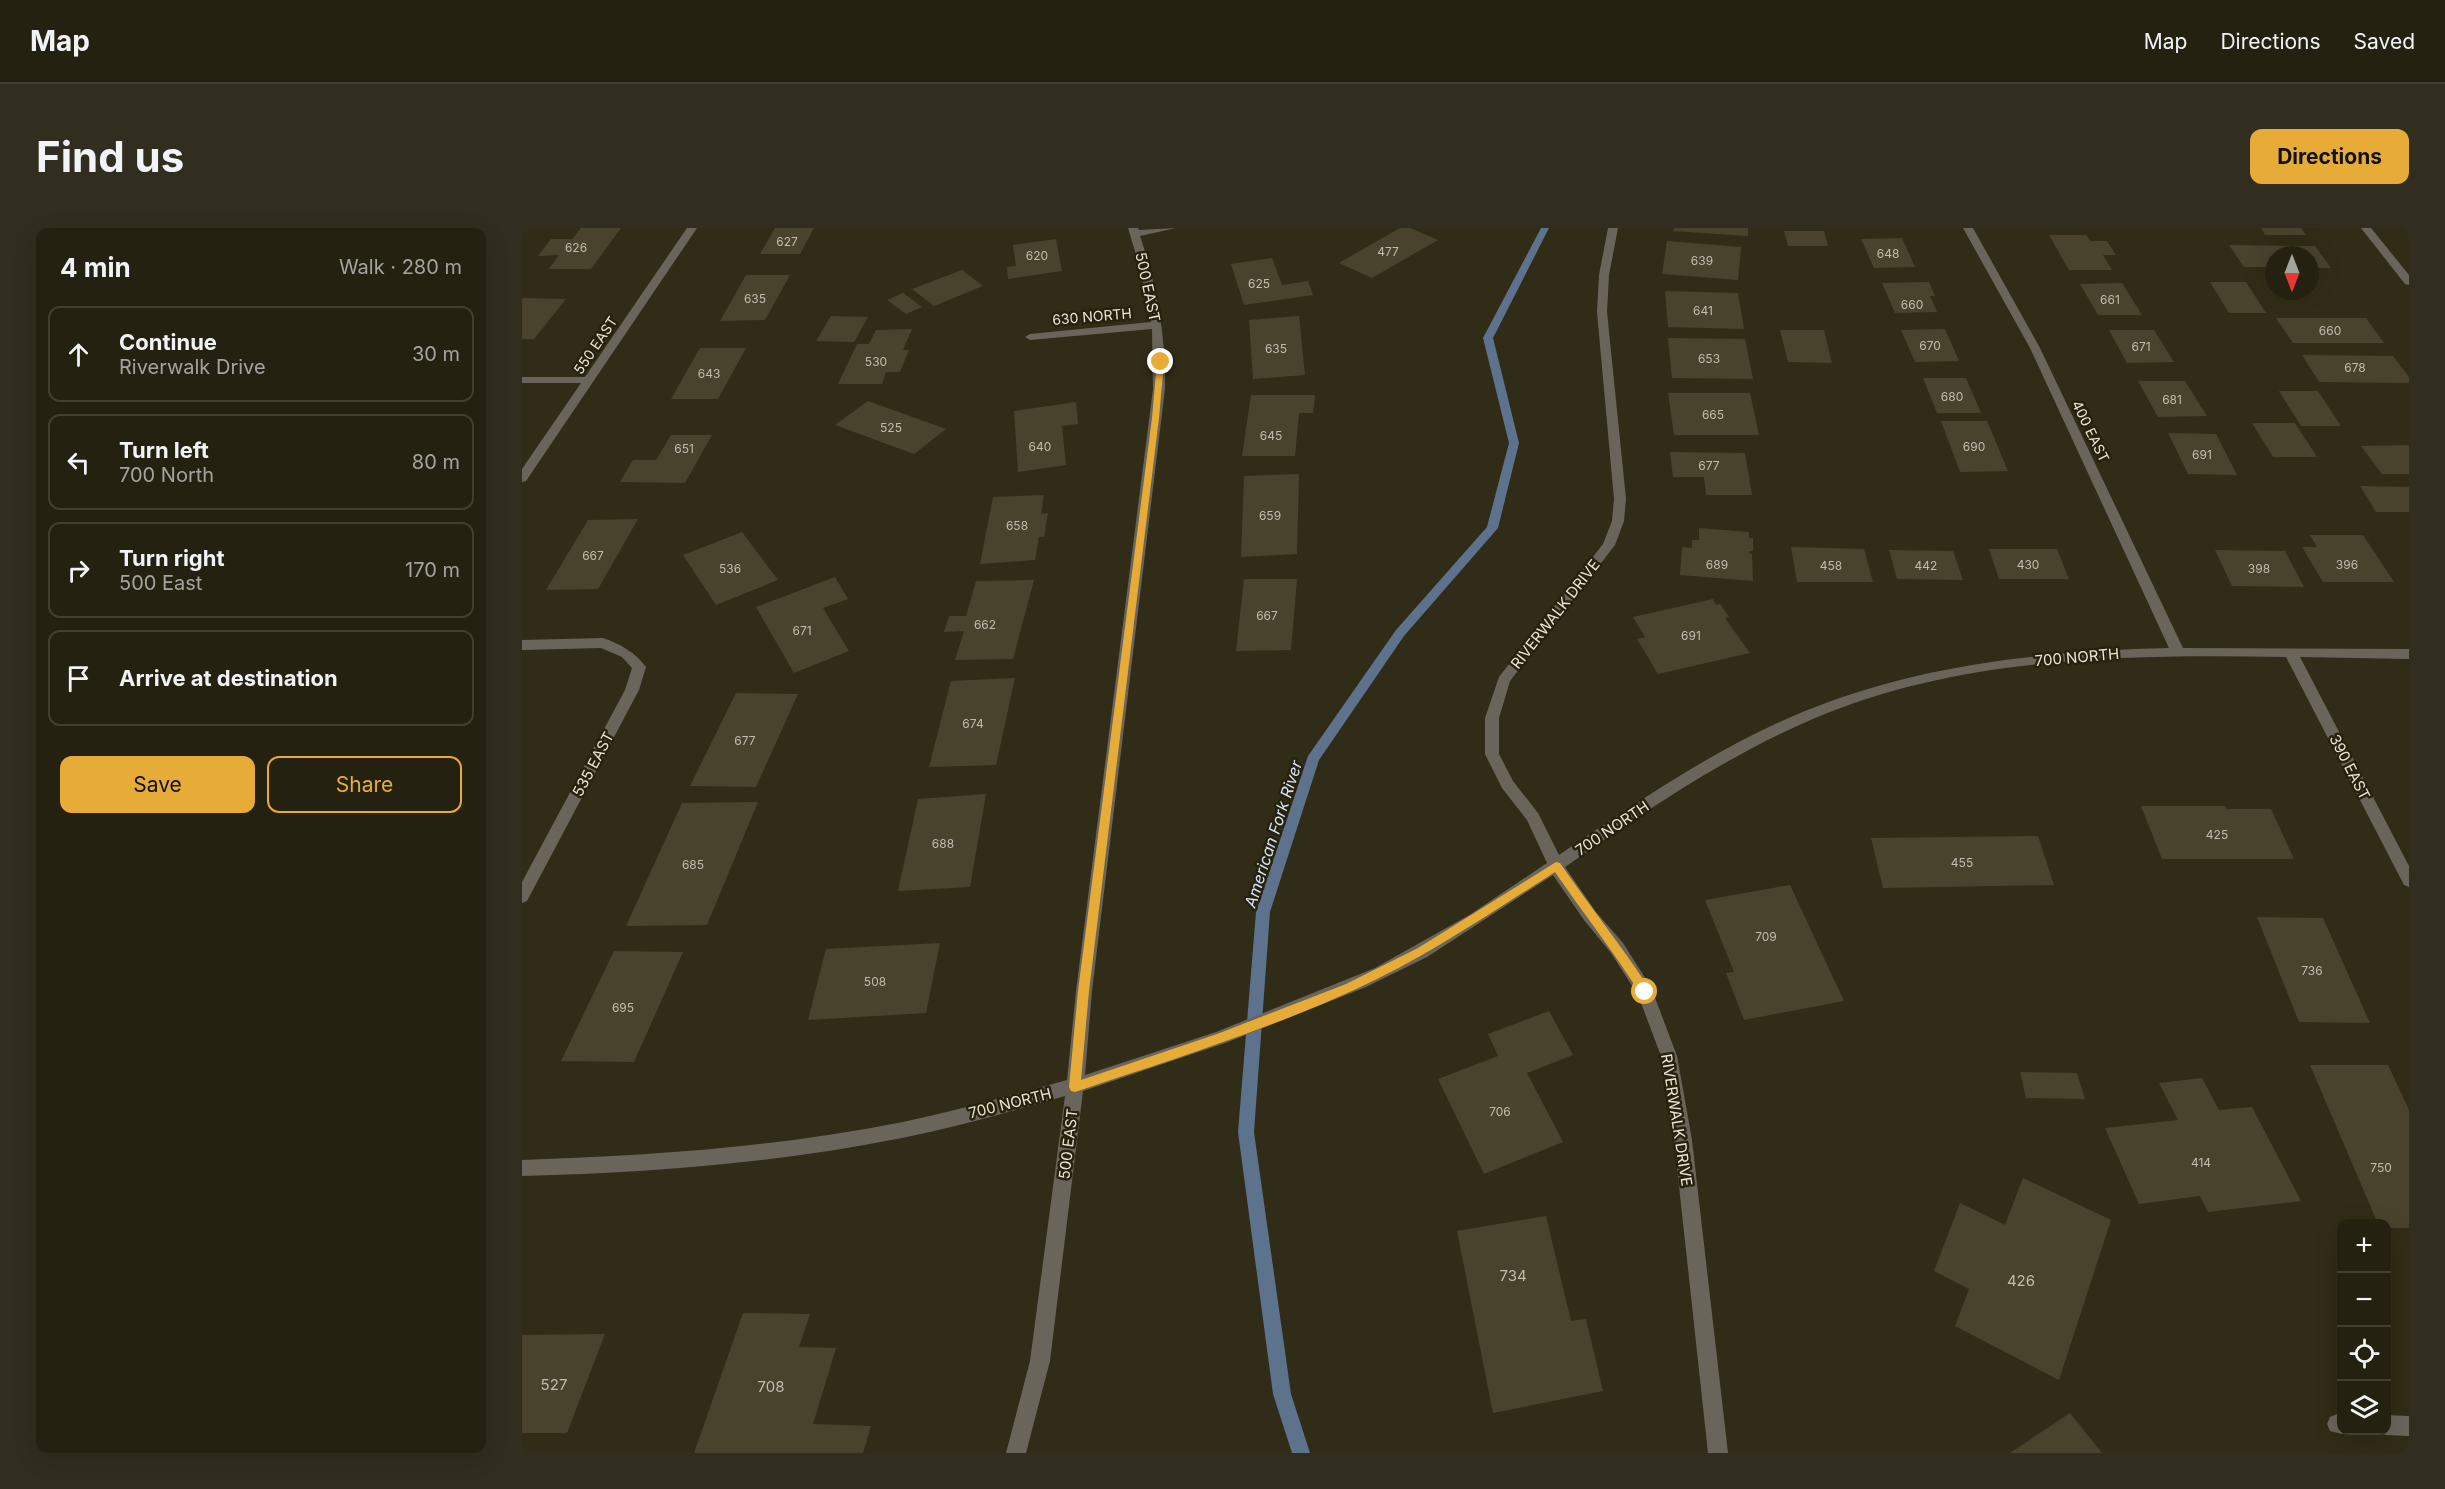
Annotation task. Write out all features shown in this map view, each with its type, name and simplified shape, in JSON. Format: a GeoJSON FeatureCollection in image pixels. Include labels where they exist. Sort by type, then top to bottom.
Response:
{"type":"FeatureCollection","features":[{"type":"Feature","properties":{"kind":"street","name":"550 EAST"},"geometry":{"type":"LineString","coordinates":[[522,478],[692,228]]}},
{"type":"Feature","properties":{"kind":"street"},"geometry":{"type":"LineString","coordinates":[[1134,231],[1171,228]]}},
{"type":"Feature","properties":{"kind":"street","name":"RIVERWALK DRIVE"},"geometry":{"type":"LineString","coordinates":[[1614,228],[1604,275],[1602,312],[1620,499],[1618,521],[1609,545],[1504,680],[1492,718],[1492,754],[1507,784],[1533,817],[1556,866],[1590,916],[1617,948],[1645,992],[1669,1056],[1683,1140],[1718,1453]]}},
{"type":"Feature","properties":{"kind":"street","name":"400 EAST"},"geometry":{"type":"LineString","coordinates":[[1968,228],[2034,348],[2178,652]]}},
{"type":"Feature","properties":{"kind":"street"},"geometry":{"type":"LineString","coordinates":[[2366,228],[2409,282]]}},
{"type":"Feature","properties":{"kind":"street","name":"500 EAST"},"geometry":{"type":"LineString","coordinates":[[1016,1453],[1040,1361],[1075,1087],[1086,967],[1159,390],[1161,362],[1157,325],[1149,279],[1134,231]]}},
{"type":"Feature","properties":{"kind":"street","name":"630 NORTH"},"geometry":{"type":"LineString","coordinates":[[1030,337],[1157,325]]}},
{"type":"Feature","properties":{"kind":"street"},"geometry":{"type":"LineString","coordinates":[[522,380],[589,380]]}},
{"type":"Feature","properties":{"kind":"street","name":"535 EAST"},"geometry":{"type":"LineString","coordinates":[[522,645],[603,643],[627,654],[639,667],[632,690],[522,897]]}},
{"type":"Feature","properties":{"kind":"street","name":"700 NORTH"},"geometry":{"type":"LineString","coordinates":[[522,1168],[672,1160],[790,1147],[894,1131],[1075,1087],[1220,1038],[1350,987],[1422,951],[1556,866],[1686,777],[1813,712],[1868,693],[1927,677],[1992,665],[2120,653],[2409,654]]}},
{"type":"Feature","properties":{"kind":"street","name":"390 EAST"},"geometry":{"type":"LineString","coordinates":[[2291,653],[2409,881]]}},
{"type":"Feature","properties":{"kind":"street"},"geometry":{"type":"LineString","coordinates":[[2391,1425],[2409,1426]]}},
{"type":"Feature","properties":{"kind":"building"},"geometry":{"type":"Polygon","coordinates":[[[581,228],[621,228],[591,269],[549,269],[559,255],[538,256],[551,239],[572,239],[581,228]]]}},
{"type":"Feature","properties":{"kind":"building"},"geometry":{"type":"Polygon","coordinates":[[[775,228],[814,228],[800,254],[760,254],[775,228]]]}},
{"type":"Feature","properties":{"kind":"building"},"geometry":{"type":"Polygon","coordinates":[[[1400,228],[1410,228],[1438,240],[1372,278],[1339,263],[1400,228]]]}},
{"type":"Feature","properties":{"kind":"building"},"geometry":{"type":"Polygon","coordinates":[[[1674,228],[1748,228],[1748,236],[1673,231],[1674,228]]]}},
{"type":"Feature","properties":{"kind":"building"},"geometry":{"type":"Polygon","coordinates":[[[2261,228],[2301,228],[2306,235],[2265,235],[2261,228]]]}},
{"type":"Feature","properties":{"kind":"building"},"geometry":{"type":"Polygon","coordinates":[[[1784,231],[1824,231],[1828,246],[1788,246],[1784,231]]]}},
{"type":"Feature","properties":{"kind":"building"},"geometry":{"type":"Polygon","coordinates":[[[2049,235],[2086,235],[2090,241],[2107,241],[2116,255],[2103,255],[2112,270],[2069,270],[2049,235]]]}},
{"type":"Feature","properties":{"kind":"building"},"geometry":{"type":"Polygon","coordinates":[[[1902,238],[1915,267],[1874,268],[1861,239],[1902,238]]]}},
{"type":"Feature","properties":{"kind":"building"},"geometry":{"type":"Polygon","coordinates":[[[1056,239],[1062,271],[1008,279],[1007,267],[1016,266],[1013,245],[1056,239]]]}},
{"type":"Feature","properties":{"kind":"building"},"geometry":{"type":"Polygon","coordinates":[[[1667,241],[1741,247],[1738,280],[1662,274],[1667,241]]]}},
{"type":"Feature","properties":{"kind":"building"},"geometry":{"type":"Polygon","coordinates":[[[2229,245],[2315,246],[2265,246],[2265,267],[2244,267],[2229,245]]]}},
{"type":"Feature","properties":{"kind":"building"},"geometry":{"type":"Polygon","coordinates":[[[2319,252],[2331,268],[2319,268],[2319,252]]]}},
{"type":"Feature","properties":{"kind":"building"},"geometry":{"type":"Polygon","coordinates":[[[1272,258],[1282,285],[1308,281],[1313,295],[1244,305],[1231,264],[1272,258]]]}},
{"type":"Feature","properties":{"kind":"building"},"geometry":{"type":"Polygon","coordinates":[[[962,270],[983,286],[934,306],[912,289],[962,270]]]}},
{"type":"Feature","properties":{"kind":"building"},"geometry":{"type":"Polygon","coordinates":[[[746,275],[790,275],[765,320],[720,321],[746,275]]]}},
{"type":"Feature","properties":{"kind":"building"},"geometry":{"type":"Polygon","coordinates":[[[1929,282],[1935,296],[1930,296],[1937,312],[1895,313],[1882,283],[1929,282]]]}},
{"type":"Feature","properties":{"kind":"building"},"geometry":{"type":"Polygon","coordinates":[[[2210,282],[2246,282],[2266,313],[2229,313],[2210,282]]]}},
{"type":"Feature","properties":{"kind":"building"},"geometry":{"type":"Polygon","coordinates":[[[2122,283],[2142,315],[2098,315],[2080,284],[2122,283]]]}},
{"type":"Feature","properties":{"kind":"building"},"geometry":{"type":"Polygon","coordinates":[[[1665,291],[1738,293],[1744,329],[1668,327],[1665,291]]]}},
{"type":"Feature","properties":{"kind":"building"},"geometry":{"type":"Polygon","coordinates":[[[903,293],[922,307],[906,314],[887,300],[903,293]]]}},
{"type":"Feature","properties":{"kind":"building"},"geometry":{"type":"Polygon","coordinates":[[[522,298],[566,299],[534,339],[522,339],[522,298]]]}},
{"type":"Feature","properties":{"kind":"building"},"geometry":{"type":"Polygon","coordinates":[[[831,316],[868,317],[854,342],[816,341],[831,316]]]}},
{"type":"Feature","properties":{"kind":"building"},"geometry":{"type":"Polygon","coordinates":[[[1299,316],[1305,375],[1253,379],[1249,320],[1299,316]]]}},
{"type":"Feature","properties":{"kind":"building"},"geometry":{"type":"Polygon","coordinates":[[[2276,318],[2366,318],[2384,343],[2293,343],[2276,318]]]}},
{"type":"Feature","properties":{"kind":"building"},"geometry":{"type":"Polygon","coordinates":[[[912,329],[903,350],[909,350],[900,372],[886,372],[882,384],[838,384],[857,344],[869,344],[876,330],[912,329]]]}},
{"type":"Feature","properties":{"kind":"building"},"geometry":{"type":"Polygon","coordinates":[[[1945,329],[1959,361],[1915,362],[1901,330],[1945,329]]]}},
{"type":"Feature","properties":{"kind":"building"},"geometry":{"type":"Polygon","coordinates":[[[1780,330],[1824,330],[1832,363],[1788,362],[1780,330]]]}},
{"type":"Feature","properties":{"kind":"building"},"geometry":{"type":"Polygon","coordinates":[[[2109,330],[2154,330],[2174,362],[2127,363],[2109,330]]]}},
{"type":"Feature","properties":{"kind":"building"},"geometry":{"type":"Polygon","coordinates":[[[1668,338],[1745,339],[1753,379],[1672,378],[1668,338]]]}},
{"type":"Feature","properties":{"kind":"building"},"geometry":{"type":"Polygon","coordinates":[[[700,348],[746,348],[718,399],[671,399],[700,348]]]}},
{"type":"Feature","properties":{"kind":"building"},"geometry":{"type":"Polygon","coordinates":[[[2302,355],[2393,356],[2409,377],[2409,383],[2319,382],[2302,355]]]}},
{"type":"Feature","properties":{"kind":"building"},"geometry":{"type":"Polygon","coordinates":[[[1923,378],[1966,378],[1981,413],[1937,413],[1923,378]]]}},
{"type":"Feature","properties":{"kind":"building"},"geometry":{"type":"Polygon","coordinates":[[[2138,381],[2185,381],[2207,416],[2158,417],[2138,381]]]}},
{"type":"Feature","properties":{"kind":"building"},"geometry":{"type":"Polygon","coordinates":[[[2279,391],[2318,391],[2341,426],[2301,426],[2279,391]]]}},
{"type":"Feature","properties":{"kind":"building"},"geometry":{"type":"Polygon","coordinates":[[[1668,393],[1750,393],[1759,435],[1674,435],[1668,393]]]}},
{"type":"Feature","properties":{"kind":"building"},"geometry":{"type":"Polygon","coordinates":[[[1251,395],[1315,395],[1313,413],[1299,413],[1295,456],[1242,456],[1251,395]]]}},
{"type":"Feature","properties":{"kind":"building"},"geometry":{"type":"Polygon","coordinates":[[[868,401],[946,429],[914,454],[835,425],[868,401]]]}},
{"type":"Feature","properties":{"kind":"building"},"geometry":{"type":"Polygon","coordinates":[[[1076,402],[1078,424],[1062,426],[1066,465],[1018,472],[1014,411],[1076,402]]]}},
{"type":"Feature","properties":{"kind":"building"},"geometry":{"type":"Polygon","coordinates":[[[1941,421],[1987,421],[2008,471],[1960,472],[1941,421]]]}},
{"type":"Feature","properties":{"kind":"building"},"geometry":{"type":"Polygon","coordinates":[[[2252,423],[2295,423],[2317,457],[2273,457],[2252,423]]]}},
{"type":"Feature","properties":{"kind":"building"},"geometry":{"type":"Polygon","coordinates":[[[2168,433],[2216,434],[2237,475],[2188,474],[2168,433]]]}},
{"type":"Feature","properties":{"kind":"building"},"geometry":{"type":"Polygon","coordinates":[[[671,435],[712,435],[685,483],[620,482],[633,460],[656,460],[671,435]]]}},
{"type":"Feature","properties":{"kind":"building"},"geometry":{"type":"Polygon","coordinates":[[[2409,445],[2409,474],[2382,474],[2361,446],[2409,445]]]}},
{"type":"Feature","properties":{"kind":"building"},"geometry":{"type":"Polygon","coordinates":[[[1670,452],[1745,453],[1752,495],[1706,495],[1704,477],[1673,477],[1670,452]]]}},
{"type":"Feature","properties":{"kind":"building"},"geometry":{"type":"Polygon","coordinates":[[[1299,474],[1297,554],[1241,557],[1244,476],[1299,474]]]}},
{"type":"Feature","properties":{"kind":"building"},"geometry":{"type":"Polygon","coordinates":[[[2360,486],[2409,487],[2409,512],[2376,512],[2360,486]]]}},
{"type":"Feature","properties":{"kind":"building"},"geometry":{"type":"Polygon","coordinates":[[[1044,495],[1041,514],[1048,513],[1044,537],[1039,537],[1035,560],[980,564],[993,497],[1044,495]]]}},
{"type":"Feature","properties":{"kind":"building"},"geometry":{"type":"Polygon","coordinates":[[[638,519],[598,589],[546,590],[588,520],[638,519]]]}},
{"type":"Feature","properties":{"kind":"building"},"geometry":{"type":"Polygon","coordinates":[[[1699,528],[1749,532],[1749,538],[1753,538],[1753,551],[1749,553],[1752,554],[1753,581],[1680,575],[1682,547],[1692,548],[1692,540],[1699,540],[1699,528]]]}},
{"type":"Feature","properties":{"kind":"building"},"geometry":{"type":"Polygon","coordinates":[[[742,532],[778,580],[716,605],[683,555],[742,532]]]}},
{"type":"Feature","properties":{"kind":"building"},"geometry":{"type":"Polygon","coordinates":[[[2310,535],[2363,535],[2394,582],[2323,582],[2302,547],[2317,547],[2310,535]]]}},
{"type":"Feature","properties":{"kind":"building"},"geometry":{"type":"Polygon","coordinates":[[[1791,547],[1864,549],[1873,582],[1797,582],[1791,547]]]}},
{"type":"Feature","properties":{"kind":"building"},"geometry":{"type":"Polygon","coordinates":[[[1989,549],[2057,549],[2069,579],[1999,579],[1989,549]]]}},
{"type":"Feature","properties":{"kind":"building"},"geometry":{"type":"Polygon","coordinates":[[[1889,550],[1953,551],[1963,580],[1897,579],[1889,550]]]}},
{"type":"Feature","properties":{"kind":"building"},"geometry":{"type":"Polygon","coordinates":[[[2215,550],[2285,551],[2304,587],[2232,586],[2215,550]]]}},
{"type":"Feature","properties":{"kind":"building"},"geometry":{"type":"Polygon","coordinates":[[[835,577],[848,599],[823,608],[849,651],[794,673],[756,607],[835,577]]]}},
{"type":"Feature","properties":{"kind":"building"},"geometry":{"type":"Polygon","coordinates":[[[1244,579],[1297,579],[1291,650],[1236,651],[1244,579]]]}},
{"type":"Feature","properties":{"kind":"building"},"geometry":{"type":"Polygon","coordinates":[[[1034,580],[1013,659],[955,660],[964,631],[944,632],[949,616],[966,616],[976,581],[1034,580]]]}},
{"type":"Feature","properties":{"kind":"building"},"geometry":{"type":"Polygon","coordinates":[[[1713,599],[1716,605],[1720,604],[1729,617],[1725,618],[1750,653],[1658,674],[1637,639],[1645,637],[1633,617],[1713,599]]]}},
{"type":"Feature","properties":{"kind":"building"},"geometry":{"type":"Polygon","coordinates":[[[1015,678],[996,765],[929,767],[951,681],[1015,678]]]}},
{"type":"Feature","properties":{"kind":"building"},"geometry":{"type":"Polygon","coordinates":[[[736,693],[798,694],[756,787],[690,786],[736,693]]]}},
{"type":"Feature","properties":{"kind":"building"},"geometry":{"type":"Polygon","coordinates":[[[986,794],[970,887],[898,891],[918,799],[986,794]]]}},
{"type":"Feature","properties":{"kind":"building"},"geometry":{"type":"Polygon","coordinates":[[[758,802],[707,925],[626,926],[682,803],[758,802]]]}},
{"type":"Feature","properties":{"kind":"building"},"geometry":{"type":"Polygon","coordinates":[[[2141,806],[2225,806],[2227,809],[2271,809],[2294,859],[2162,859],[2141,806]]]}},
{"type":"Feature","properties":{"kind":"building"},"geometry":{"type":"Polygon","coordinates":[[[2038,836],[2054,885],[1883,888],[1871,838],[2038,836]]]}},
{"type":"Feature","properties":{"kind":"building"},"geometry":{"type":"Polygon","coordinates":[[[1790,885],[1844,1001],[1744,1020],[1726,973],[1734,972],[1705,900],[1790,885]]]}},
{"type":"Feature","properties":{"kind":"building"},"geometry":{"type":"Polygon","coordinates":[[[2257,917],[2323,918],[2370,1023],[2299,1022],[2257,917]]]}},
{"type":"Feature","properties":{"kind":"building"},"geometry":{"type":"Polygon","coordinates":[[[940,943],[926,1013],[808,1020],[826,949],[940,943]]]}},
{"type":"Feature","properties":{"kind":"building"},"geometry":{"type":"Polygon","coordinates":[[[614,951],[683,952],[634,1062],[561,1061],[614,951]]]}},
{"type":"Feature","properties":{"kind":"building"},"geometry":{"type":"Polygon","coordinates":[[[1549,1011],[1573,1055],[1527,1073],[1563,1142],[1484,1174],[1438,1079],[1498,1056],[1488,1034],[1549,1011]]]}},
{"type":"Feature","properties":{"kind":"building"},"geometry":{"type":"Polygon","coordinates":[[[2310,1065],[2388,1065],[2409,1110],[2409,1228],[2391,1228],[2391,1219],[2376,1219],[2310,1065]]]}},
{"type":"Feature","properties":{"kind":"building"},"geometry":{"type":"Polygon","coordinates":[[[2020,1072],[2077,1073],[2085,1099],[2026,1098],[2020,1072]]]}},
{"type":"Feature","properties":{"kind":"building"},"geometry":{"type":"Polygon","coordinates":[[[2202,1078],[2219,1110],[2252,1107],[2301,1201],[2208,1212],[2200,1196],[2139,1204],[2105,1128],[2178,1120],[2159,1083],[2202,1078]]]}},
{"type":"Feature","properties":{"kind":"building"},"geometry":{"type":"Polygon","coordinates":[[[2023,1178],[2111,1220],[2059,1380],[1955,1326],[1969,1289],[1934,1271],[1960,1203],[2005,1225],[2023,1178]]]}},
{"type":"Feature","properties":{"kind":"building"},"geometry":{"type":"Polygon","coordinates":[[[1546,1216],[1571,1321],[1586,1319],[1603,1391],[1493,1413],[1457,1231],[1546,1216]]]}},
{"type":"Feature","properties":{"kind":"building"},"geometry":{"type":"Polygon","coordinates":[[[743,1313],[810,1314],[799,1347],[836,1348],[813,1424],[871,1426],[863,1453],[694,1453],[743,1313]]]}},
{"type":"Feature","properties":{"kind":"building"},"geometry":{"type":"Polygon","coordinates":[[[605,1334],[567,1433],[522,1433],[522,1335],[605,1334]]]}},
{"type":"Feature","properties":{"kind":"building"},"geometry":{"type":"Polygon","coordinates":[[[2070,1413],[2102,1453],[2010,1453],[2070,1413]]]}},
{"type":"Feature","properties":{"kind":"waterway","name":"American Fork River"},"geometry":{"type":"LineString","coordinates":[[1301,1453],[1282,1394],[1246,1132],[1263,912],[1313,759],[1400,633],[1492,528],[1514,443],[1488,338],[1545,228]]}},
{"type":"Feature","properties":{"kind":"route"},"geometry":{"type":"LineString","coordinates":[[1161,362],[1156,418],[1084,991],[1075,1087],[1220,1038],[1350,987],[1422,951],[1556,866],[1590,916],[1617,948],[1645,992]]}}]}
